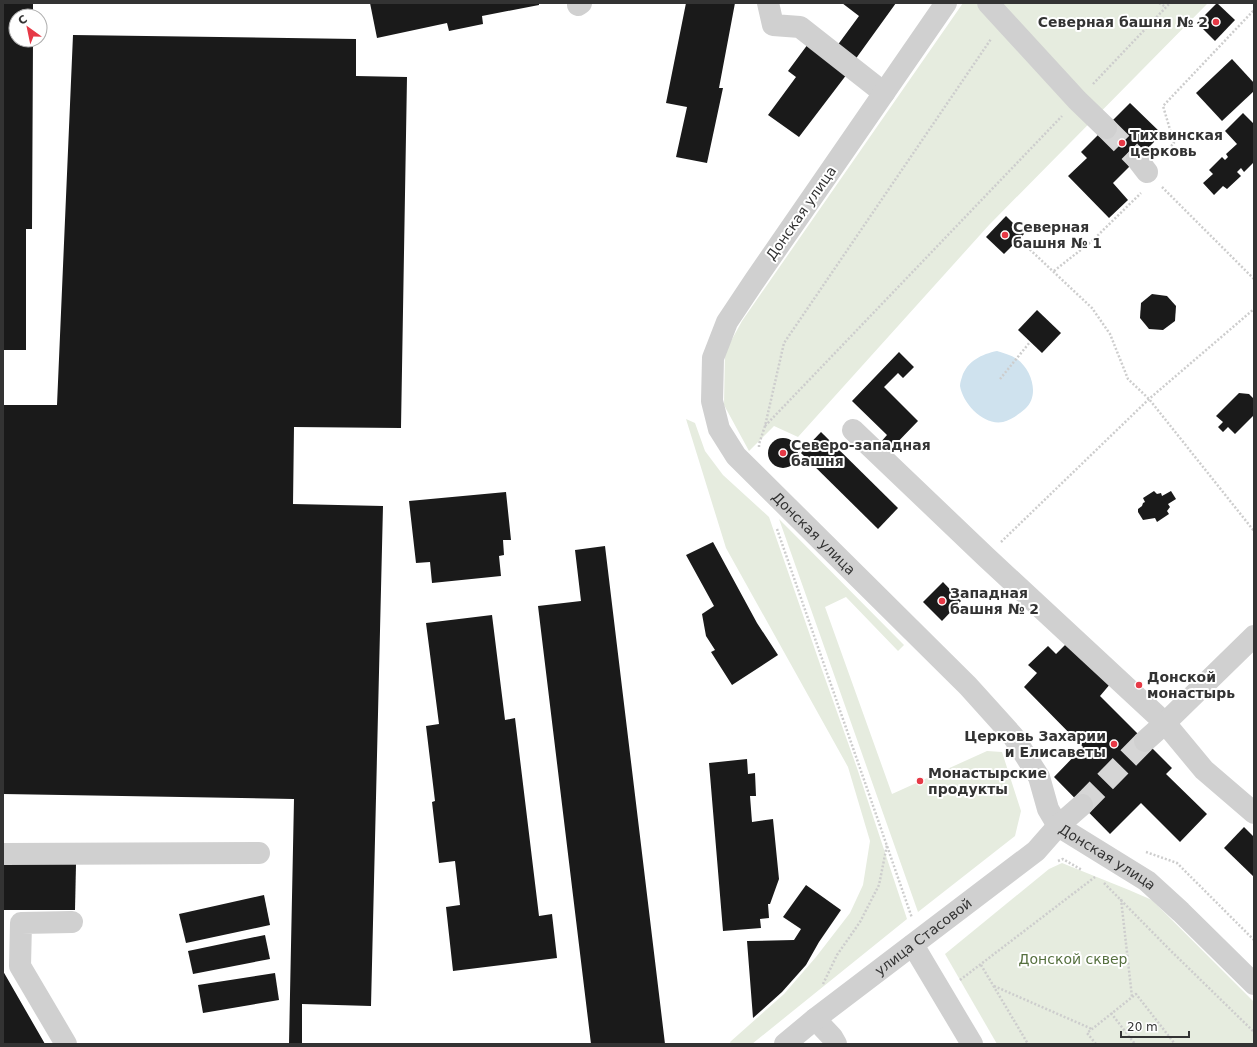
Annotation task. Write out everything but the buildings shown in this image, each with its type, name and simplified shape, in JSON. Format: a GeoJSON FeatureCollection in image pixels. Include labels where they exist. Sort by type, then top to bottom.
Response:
{"type":"FeatureCollection","features":[{"type":"Feature","properties":{"kind":"street"},"geometry":{"type":"LineString","coordinates":[[768,3],[773,25],[800,27],[884,93]]}},
{"type":"Feature","properties":{"kind":"street","name":"Донская улица"},"geometry":{"type":"LineString","coordinates":[[946,3],[754,280],[727,322],[713,358],[712,401],[718,428],[736,456],[968,686],[1013,736],[1039,777],[1048,809],[1058,826],[1147,881],[1181,912],[1254,984]]}},
{"type":"Feature","properties":{"kind":"street"},"geometry":{"type":"LineString","coordinates":[[988,3],[1077,100],[1106,128]]}},
{"type":"Feature","properties":{"kind":"street"},"geometry":{"type":"LineString","coordinates":[[853,430],[986,557],[1165,723],[1204,770],[1254,813]]}},
{"type":"Feature","properties":{"kind":"street"},"geometry":{"type":"LineString","coordinates":[[1145,741],[1254,636]]}},
{"type":"Feature","properties":{"kind":"street","name":"улица Стасовой"},"geometry":{"type":"LineString","coordinates":[[785,1044],[814,1020],[1036,851],[1058,826],[1082,805]]}},
{"type":"Feature","properties":{"kind":"street"},"geometry":{"type":"LineString","coordinates":[[3,854],[259,853]]}},
{"type":"Feature","properties":{"kind":"street"},"geometry":{"type":"LineString","coordinates":[[66,1044],[11,966],[20,923],[72,922]]}},
{"type":"Feature","properties":{"kind":"street"},"geometry":{"type":"LineString","coordinates":[[913,945],[972,1044]]}},
{"type":"Feature","properties":{"kind":"street"},"geometry":{"type":"LineString","coordinates":[[814,1020],[832,1037],[836,1044]]}},
{"type":"Feature","properties":{"kind":"path"},"geometry":{"type":"LineString","coordinates":[[1159,3],[1166,7]]}},
{"type":"Feature","properties":{"kind":"path"},"geometry":{"type":"LineString","coordinates":[[765,426],[1170,3]]}},
{"type":"Feature","properties":{"kind":"path"},"geometry":{"type":"LineString","coordinates":[[1054,271],[1092,241],[1146,170],[1174,143],[1163,106],[1254,10]]}},
{"type":"Feature","properties":{"kind":"path"},"geometry":{"type":"LineString","coordinates":[[1146,170],[1254,279]]}},
{"type":"Feature","properties":{"kind":"path"},"geometry":{"type":"LineString","coordinates":[[1024,244],[1092,308],[1110,334],[1128,378],[1149,400],[1254,531]]}},
{"type":"Feature","properties":{"kind":"path"},"geometry":{"type":"LineString","coordinates":[[986,557],[1149,400],[1254,309]]}},
{"type":"Feature","properties":{"kind":"path"},"geometry":{"type":"LineString","coordinates":[[1000,379],[1030,342]]}},
{"type":"Feature","properties":{"kind":"path"},"geometry":{"type":"LineString","coordinates":[[775,522],[813,635],[853,743],[913,920]]}},
{"type":"Feature","properties":{"kind":"path"},"geometry":{"type":"LineString","coordinates":[[820,989],[837,955],[860,922],[879,885],[887,844]]}},
{"type":"Feature","properties":{"kind":"path"},"geometry":{"type":"LineString","coordinates":[[1054,862],[1063,860],[1104,883],[1254,1032]]}},
{"type":"Feature","properties":{"kind":"path"},"geometry":{"type":"LineString","coordinates":[[956,982],[981,965],[1095,877]]}},
{"type":"Feature","properties":{"kind":"path"},"geometry":{"type":"LineString","coordinates":[[1121,899],[1132,998]]}},
{"type":"Feature","properties":{"kind":"path"},"geometry":{"type":"LineString","coordinates":[[981,965],[1028,1044]]}},
{"type":"Feature","properties":{"kind":"path"},"geometry":{"type":"LineString","coordinates":[[994,986],[1092,1029]]}},
{"type":"Feature","properties":{"kind":"path"},"geometry":{"type":"LineString","coordinates":[[1096,1044],[1087,1033],[1136,994],[1175,1044]]}},
{"type":"Feature","properties":{"kind":"path"},"geometry":{"type":"LineString","coordinates":[[1111,1013],[1135,1044]]}},
{"type":"Feature","properties":{"kind":"green space"},"geometry":{"type":"Polygon","coordinates":[[[963,3],[1208,3],[989,225],[798,437],[774,426],[749,451],[724,405],[725,352],[742,321],[963,3]]]}},
{"type":"Feature","properties":{"kind":"green space"},"geometry":{"type":"Polygon","coordinates":[[[686,419],[695,423],[705,451],[723,475],[769,517],[857,768],[907,919],[752,1044],[731,1044],[730,1042],[784,994],[816,957],[850,913],[863,885],[870,841],[848,767],[726,548],[686,419]]]}},
{"type":"Feature","properties":{"kind":"green space"},"geometry":{"type":"Polygon","coordinates":[[[779,519],[904,645],[898,651],[846,597],[825,607],[892,794],[987,751],[1002,752],[1021,811],[1015,836],[918,912],[779,519]]]}},
{"type":"Feature","properties":{"kind":"green space","name":"Донской сквер"},"geometry":{"type":"Polygon","coordinates":[[[1062,863],[1152,900],[1254,1002],[1254,1044],[997,1044],[945,954],[1049,869],[1062,863]]]}},
{"type":"Feature","properties":{"kind":"water"},"geometry":{"type":"Polygon","coordinates":[[[997,351],[1017,359],[1022,364],[1030,376],[1033,390],[1030,404],[1018,415],[1003,422],[989,421],[976,412],[965,400],[960,386],[964,371],[971,363],[981,356],[997,351]]]}},
{"type":"Feature","properties":{"kind":"tunnel"},"geometry":{"type":"LineString","coordinates":[[1106,128],[1137,159]]}},
{"type":"Feature","properties":{"kind":"tunnel"},"geometry":{"type":"LineString","coordinates":[[1082,805],[1145,741]]}},
{"type":"Feature","properties":{"kind":"place","name":"Северная башня № 2"},"geometry":{"type":"Point","coordinates":[1216,22]}},
{"type":"Feature","properties":{"kind":"place","name":"Тихвинская церковь"},"geometry":{"type":"Point","coordinates":[1122,143]}},
{"type":"Feature","properties":{"kind":"place","name":"Северная башня № 1"},"geometry":{"type":"Point","coordinates":[1005,235]}},
{"type":"Feature","properties":{"kind":"place","name":"Северо-западная башня"},"geometry":{"type":"Point","coordinates":[783,453]}},
{"type":"Feature","properties":{"kind":"place","name":"Западная башня № 2"},"geometry":{"type":"Point","coordinates":[942,601]}},
{"type":"Feature","properties":{"kind":"place","name":"Донской монастырь"},"geometry":{"type":"Point","coordinates":[1139,685]}},
{"type":"Feature","properties":{"kind":"place","name":"Церковь Захарии и Елисаветы"},"geometry":{"type":"Point","coordinates":[1114,744]}},
{"type":"Feature","properties":{"kind":"place","name":"Монастырские продукты"},"geometry":{"type":"Point","coordinates":[920,781]}}]}
